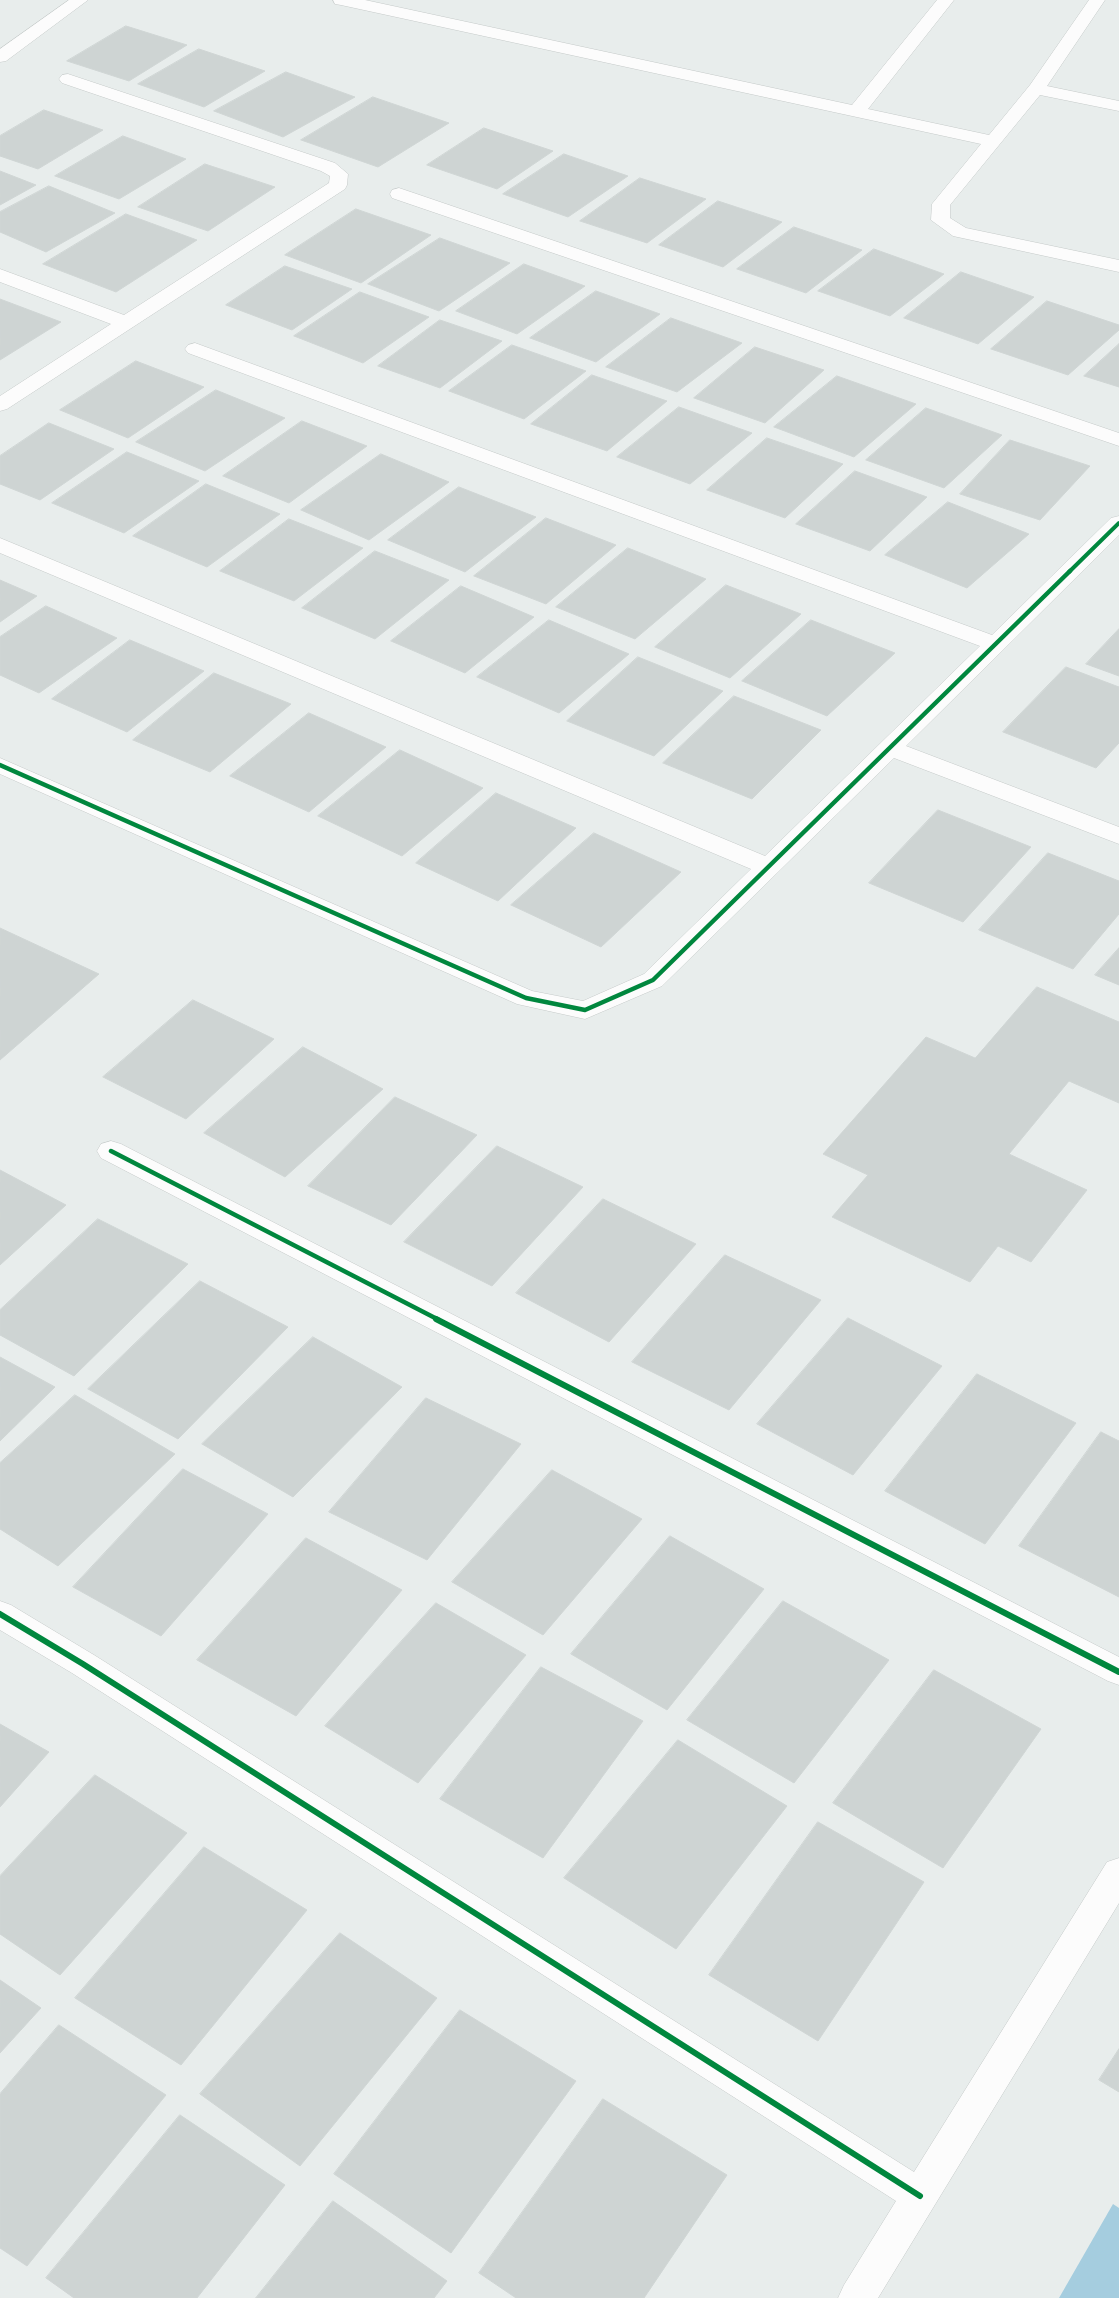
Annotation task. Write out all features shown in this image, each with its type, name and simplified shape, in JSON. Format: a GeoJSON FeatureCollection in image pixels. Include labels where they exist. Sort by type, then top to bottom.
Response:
{"type":"FeatureCollection","features":[{"type":"Feature","properties":{"kind":"street"},"geometry":{"type":"LineString","coordinates":[[0,57],[80,0]]}},
{"type":"Feature","properties":{"kind":"street"},"geometry":{"type":"LineString","coordinates":[[341,0],[993,141]]}},
{"type":"Feature","properties":{"kind":"street"},"geometry":{"type":"LineString","coordinates":[[857,111],[946,0]]}},
{"type":"Feature","properties":{"kind":"street"},"geometry":{"type":"LineString","coordinates":[[1097,0],[1036,89],[941,204],[941,220],[960,232],[1119,266]]}},
{"type":"Feature","properties":{"kind":"street"},"geometry":{"type":"LineString","coordinates":[[0,405],[338,185],[339,174],[328,167],[68,79]]}},
{"type":"Feature","properties":{"kind":"street"},"geometry":{"type":"LineString","coordinates":[[1036,89],[1119,106]]}},
{"type":"Feature","properties":{"kind":"street"},"geometry":{"type":"LineString","coordinates":[[399,194],[1119,440]]}},
{"type":"Feature","properties":{"kind":"street"},"geometry":{"type":"LineString","coordinates":[[0,275],[127,323]]}},
{"type":"Feature","properties":{"kind":"street"},"geometry":{"type":"LineString","coordinates":[[195,349],[995,644]]}},
{"type":"Feature","properties":{"kind":"street"},"geometry":{"type":"LineString","coordinates":[[0,765],[526,998],[585,1010],[653,980],[995,644],[1110,544],[1119,523]]}},
{"type":"Feature","properties":{"kind":"street"},"geometry":{"type":"LineString","coordinates":[[0,545],[769,867]]}},
{"type":"Feature","properties":{"kind":"street"},"geometry":{"type":"LineString","coordinates":[[890,748],[1119,836]]}},
{"type":"Feature","properties":{"kind":"street"},"geometry":{"type":"LineString","coordinates":[[110,1151],[1119,1672]]}},
{"type":"Feature","properties":{"kind":"street"},"geometry":{"type":"LineString","coordinates":[[0,1614],[83,1664],[920,2196]]}},
{"type":"Feature","properties":{"kind":"street"},"geometry":{"type":"LineString","coordinates":[[857,2298],[1119,1873]]}},
{"type":"Feature","properties":{"kind":"water"},"geometry":{"type":"Polygon","coordinates":[[[1113,2204],[1119,2208],[1119,2298],[1059,2298],[1113,2204]]]}},
{"type":"Feature","properties":{"kind":"building"},"geometry":{"type":"Polygon","coordinates":[[[126,26],[187,45],[129,81],[67,61],[126,26]]]}},
{"type":"Feature","properties":{"kind":"building"},"geometry":{"type":"Polygon","coordinates":[[[199,49],[265,71],[204,107],[138,84],[199,49]]]}},
{"type":"Feature","properties":{"kind":"building"},"geometry":{"type":"Polygon","coordinates":[[[286,72],[355,97],[283,137],[214,111],[286,72]]]}},
{"type":"Feature","properties":{"kind":"building"},"geometry":{"type":"Polygon","coordinates":[[[373,97],[449,123],[378,167],[301,140],[373,97]]]}},
{"type":"Feature","properties":{"kind":"building"},"geometry":{"type":"Polygon","coordinates":[[[44,110],[103,130],[38,169],[0,156],[0,136],[44,110]]]}},
{"type":"Feature","properties":{"kind":"building"},"geometry":{"type":"Polygon","coordinates":[[[484,128],[553,151],[497,189],[427,165],[484,128]]]}},
{"type":"Feature","properties":{"kind":"building"},"geometry":{"type":"Polygon","coordinates":[[[123,136],[186,159],[119,199],[55,176],[123,136]]]}},
{"type":"Feature","properties":{"kind":"building"},"geometry":{"type":"Polygon","coordinates":[[[564,154],[628,176],[568,217],[503,194],[564,154]]]}},
{"type":"Feature","properties":{"kind":"building"},"geometry":{"type":"Polygon","coordinates":[[[205,164],[275,187],[208,231],[138,207],[205,164]]]}},
{"type":"Feature","properties":{"kind":"building"},"geometry":{"type":"Polygon","coordinates":[[[0,171],[36,185],[0,205],[0,171]]]}},
{"type":"Feature","properties":{"kind":"building"},"geometry":{"type":"Polygon","coordinates":[[[640,178],[706,199],[647,243],[580,221],[640,178]]]}},
{"type":"Feature","properties":{"kind":"building"},"geometry":{"type":"Polygon","coordinates":[[[49,186],[115,213],[46,252],[0,232],[0,212],[49,186]]]}},
{"type":"Feature","properties":{"kind":"building"},"geometry":{"type":"Polygon","coordinates":[[[718,201],[782,222],[723,267],[659,245],[718,201]]]}},
{"type":"Feature","properties":{"kind":"building"},"geometry":{"type":"Polygon","coordinates":[[[356,209],[431,235],[361,283],[285,255],[356,209]]]}},
{"type":"Feature","properties":{"kind":"building"},"geometry":{"type":"Polygon","coordinates":[[[126,214],[197,240],[116,292],[43,264],[126,214]]]}},
{"type":"Feature","properties":{"kind":"building"},"geometry":{"type":"Polygon","coordinates":[[[794,227],[862,250],[806,293],[737,269],[794,227]]]}},
{"type":"Feature","properties":{"kind":"building"},"geometry":{"type":"Polygon","coordinates":[[[440,238],[510,263],[439,311],[368,284],[440,238]]]}},
{"type":"Feature","properties":{"kind":"building"},"geometry":{"type":"Polygon","coordinates":[[[874,249],[944,274],[890,316],[818,291],[874,249]]]}},
{"type":"Feature","properties":{"kind":"building"},"geometry":{"type":"Polygon","coordinates":[[[524,264],[585,286],[517,334],[456,311],[524,264]]]}},
{"type":"Feature","properties":{"kind":"building"},"geometry":{"type":"Polygon","coordinates":[[[285,266],[352,289],[292,330],[226,305],[285,266]]]}},
{"type":"Feature","properties":{"kind":"building"},"geometry":{"type":"Polygon","coordinates":[[[961,272],[1034,297],[978,344],[904,318],[961,272]]]}},
{"type":"Feature","properties":{"kind":"building"},"geometry":{"type":"Polygon","coordinates":[[[596,291],[660,314],[596,362],[530,338],[596,291]]]}},
{"type":"Feature","properties":{"kind":"building"},"geometry":{"type":"Polygon","coordinates":[[[360,292],[429,317],[363,363],[294,336],[360,292]]]}},
{"type":"Feature","properties":{"kind":"building"},"geometry":{"type":"Polygon","coordinates":[[[0,299],[61,322],[0,360],[0,299]]]}},
{"type":"Feature","properties":{"kind":"building"},"geometry":{"type":"Polygon","coordinates":[[[1047,301],[1119,325],[1119,330],[1068,375],[991,349],[1047,301]]]}},
{"type":"Feature","properties":{"kind":"building"},"geometry":{"type":"Polygon","coordinates":[[[671,318],[742,343],[677,392],[606,367],[671,318]]]}},
{"type":"Feature","properties":{"kind":"building"},"geometry":{"type":"Polygon","coordinates":[[[440,320],[502,341],[440,388],[378,366],[440,320]]]}},
{"type":"Feature","properties":{"kind":"building"},"geometry":{"type":"Polygon","coordinates":[[[1119,344],[1119,387],[1084,376],[1119,344]]]}},
{"type":"Feature","properties":{"kind":"building"},"geometry":{"type":"Polygon","coordinates":[[[512,345],[586,371],[524,419],[449,391],[512,345]]]}},
{"type":"Feature","properties":{"kind":"building"},"geometry":{"type":"Polygon","coordinates":[[[755,347],[824,370],[765,423],[694,398],[755,347]]]}},
{"type":"Feature","properties":{"kind":"building"},"geometry":{"type":"Polygon","coordinates":[[[136,361],[204,387],[128,438],[60,410],[136,361]]]}},
{"type":"Feature","properties":{"kind":"building"},"geometry":{"type":"Polygon","coordinates":[[[592,375],[667,401],[607,451],[531,424],[592,375]]]}},
{"type":"Feature","properties":{"kind":"building"},"geometry":{"type":"Polygon","coordinates":[[[837,376],[916,404],[854,457],[774,427],[837,376]]]}},
{"type":"Feature","properties":{"kind":"building"},"geometry":{"type":"Polygon","coordinates":[[[216,390],[285,418],[205,471],[136,442],[216,390]]]}},
{"type":"Feature","properties":{"kind":"building"},"geometry":{"type":"Polygon","coordinates":[[[679,407],[752,433],[690,484],[617,457],[679,407]]]}},
{"type":"Feature","properties":{"kind":"building"},"geometry":{"type":"Polygon","coordinates":[[[926,408],[1002,435],[944,488],[866,460],[926,408]]]}},
{"type":"Feature","properties":{"kind":"building"},"geometry":{"type":"Polygon","coordinates":[[[302,421],[367,446],[289,503],[223,476],[302,421]]]}},
{"type":"Feature","properties":{"kind":"building"},"geometry":{"type":"Polygon","coordinates":[[[49,423],[114,449],[40,500],[0,484],[0,456],[49,423]]]}},
{"type":"Feature","properties":{"kind":"building"},"geometry":{"type":"Polygon","coordinates":[[[767,438],[843,464],[785,518],[707,490],[767,438]]]}},
{"type":"Feature","properties":{"kind":"building"},"geometry":{"type":"Polygon","coordinates":[[[1010,440],[1090,466],[1040,520],[960,494],[1010,440]]]}},
{"type":"Feature","properties":{"kind":"building"},"geometry":{"type":"Polygon","coordinates":[[[127,452],[199,481],[124,533],[52,503],[127,452]]]}},
{"type":"Feature","properties":{"kind":"building"},"geometry":{"type":"Polygon","coordinates":[[[381,454],[449,482],[369,540],[301,510],[381,454]]]}},
{"type":"Feature","properties":{"kind":"building"},"geometry":{"type":"Polygon","coordinates":[[[855,471],[927,497],[870,551],[796,524],[855,471]]]}},
{"type":"Feature","properties":{"kind":"building"},"geometry":{"type":"Polygon","coordinates":[[[206,484],[280,514],[207,567],[133,536],[206,484]]]}},
{"type":"Feature","properties":{"kind":"building"},"geometry":{"type":"Polygon","coordinates":[[[459,487],[536,517],[465,572],[388,540],[459,487]]]}},
{"type":"Feature","properties":{"kind":"building"},"geometry":{"type":"Polygon","coordinates":[[[948,502],[1029,534],[967,588],[885,555],[948,502]]]}},
{"type":"Feature","properties":{"kind":"building"},"geometry":{"type":"Polygon","coordinates":[[[546,518],[616,545],[546,604],[474,576],[546,518]]]}},
{"type":"Feature","properties":{"kind":"building"},"geometry":{"type":"Polygon","coordinates":[[[289,519],[363,548],[294,601],[220,571],[289,519]]]}},
{"type":"Feature","properties":{"kind":"building"},"geometry":{"type":"Polygon","coordinates":[[[628,548],[706,579],[635,639],[556,607],[628,548]]]}},
{"type":"Feature","properties":{"kind":"building"},"geometry":{"type":"Polygon","coordinates":[[[375,551],[449,580],[375,639],[302,608],[375,551]]]}},
{"type":"Feature","properties":{"kind":"building"},"geometry":{"type":"Polygon","coordinates":[[[0,580],[37,596],[0,622],[0,580]]]}},
{"type":"Feature","properties":{"kind":"building"},"geometry":{"type":"Polygon","coordinates":[[[726,585],[801,614],[730,678],[655,647],[726,585]]]}},
{"type":"Feature","properties":{"kind":"building"},"geometry":{"type":"Polygon","coordinates":[[[461,586],[534,617],[465,673],[391,641],[461,586]]]}},
{"type":"Feature","properties":{"kind":"building"},"geometry":{"type":"Polygon","coordinates":[[[46,606],[117,638],[39,693],[0,675],[0,637],[46,606]]]}},
{"type":"Feature","properties":{"kind":"building"},"geometry":{"type":"Polygon","coordinates":[[[549,620],[629,654],[559,713],[477,677],[549,620]]]}},
{"type":"Feature","properties":{"kind":"building"},"geometry":{"type":"Polygon","coordinates":[[[811,620],[895,653],[827,716],[742,681],[811,620]]]}},
{"type":"Feature","properties":{"kind":"building"},"geometry":{"type":"Polygon","coordinates":[[[1119,629],[1119,676],[1086,664],[1119,629]]]}},
{"type":"Feature","properties":{"kind":"building"},"geometry":{"type":"Polygon","coordinates":[[[130,640],[204,671],[127,732],[52,699],[130,640]]]}},
{"type":"Feature","properties":{"kind":"building"},"geometry":{"type":"Polygon","coordinates":[[[638,657],[723,691],[654,756],[567,721],[638,657]]]}},
{"type":"Feature","properties":{"kind":"building"},"geometry":{"type":"Polygon","coordinates":[[[1066,667],[1119,687],[1119,743],[1096,768],[1003,732],[1066,667]]]}},
{"type":"Feature","properties":{"kind":"building"},"geometry":{"type":"Polygon","coordinates":[[[214,673],[291,704],[210,772],[133,740],[214,673]]]}},
{"type":"Feature","properties":{"kind":"building"},"geometry":{"type":"Polygon","coordinates":[[[734,696],[821,730],[752,799],[663,763],[734,696]]]}},
{"type":"Feature","properties":{"kind":"building"},"geometry":{"type":"Polygon","coordinates":[[[309,713],[386,747],[309,812],[230,776],[309,713]]]}},
{"type":"Feature","properties":{"kind":"building"},"geometry":{"type":"Polygon","coordinates":[[[400,750],[483,788],[402,856],[318,816],[400,750]]]}},
{"type":"Feature","properties":{"kind":"building"},"geometry":{"type":"Polygon","coordinates":[[[496,793],[576,828],[498,901],[416,863],[496,793]]]}},
{"type":"Feature","properties":{"kind":"building"},"geometry":{"type":"Polygon","coordinates":[[[938,810],[1031,847],[963,922],[869,883],[938,810]]]}},
{"type":"Feature","properties":{"kind":"building"},"geometry":{"type":"Polygon","coordinates":[[[594,833],[681,872],[601,947],[511,905],[594,833]]]}},
{"type":"Feature","properties":{"kind":"building"},"geometry":{"type":"Polygon","coordinates":[[[1048,853],[1119,881],[1119,914],[1073,969],[979,930],[1048,853]]]}},
{"type":"Feature","properties":{"kind":"building"},"geometry":{"type":"Polygon","coordinates":[[[0,928],[99,974],[0,1060],[0,928]]]}},
{"type":"Feature","properties":{"kind":"building"},"geometry":{"type":"Polygon","coordinates":[[[1119,948],[1119,985],[1095,975],[1119,948]]]}},
{"type":"Feature","properties":{"kind":"building"},"geometry":{"type":"Polygon","coordinates":[[[1037,987],[1119,1022],[1119,1103],[1069,1081],[1009,1154],[1087,1190],[1031,1262],[998,1246],[970,1282],[832,1217],[868,1175],[823,1154],[926,1037],[975,1058],[1037,987]]]}},
{"type":"Feature","properties":{"kind":"building"},"geometry":{"type":"Polygon","coordinates":[[[193,1000],[274,1039],[186,1119],[103,1077],[193,1000]]]}},
{"type":"Feature","properties":{"kind":"building"},"geometry":{"type":"Polygon","coordinates":[[[303,1047],[383,1089],[285,1177],[204,1133],[303,1047]]]}},
{"type":"Feature","properties":{"kind":"building"},"geometry":{"type":"Polygon","coordinates":[[[395,1097],[477,1135],[391,1225],[308,1186],[395,1097]]]}},
{"type":"Feature","properties":{"kind":"building"},"geometry":{"type":"Polygon","coordinates":[[[497,1146],[583,1187],[492,1286],[404,1242],[497,1146]]]}},
{"type":"Feature","properties":{"kind":"building"},"geometry":{"type":"Polygon","coordinates":[[[0,1170],[66,1205],[0,1265],[0,1170]]]}},
{"type":"Feature","properties":{"kind":"building"},"geometry":{"type":"Polygon","coordinates":[[[603,1199],[696,1244],[609,1342],[516,1293],[603,1199]]]}},
{"type":"Feature","properties":{"kind":"building"},"geometry":{"type":"Polygon","coordinates":[[[98,1219],[188,1264],[74,1376],[0,1335],[0,1310],[98,1219]]]}},
{"type":"Feature","properties":{"kind":"building"},"geometry":{"type":"Polygon","coordinates":[[[725,1255],[821,1300],[729,1410],[632,1362],[725,1255]]]}},
{"type":"Feature","properties":{"kind":"building"},"geometry":{"type":"Polygon","coordinates":[[[200,1281],[288,1327],[178,1439],[88,1389],[200,1281]]]}},
{"type":"Feature","properties":{"kind":"building"},"geometry":{"type":"Polygon","coordinates":[[[848,1318],[942,1366],[853,1475],[757,1424],[848,1318]]]}},
{"type":"Feature","properties":{"kind":"building"},"geometry":{"type":"Polygon","coordinates":[[[313,1337],[402,1387],[293,1497],[202,1444],[313,1337]]]}},
{"type":"Feature","properties":{"kind":"building"},"geometry":{"type":"Polygon","coordinates":[[[0,1357],[55,1387],[0,1441],[0,1357]]]}},
{"type":"Feature","properties":{"kind":"building"},"geometry":{"type":"Polygon","coordinates":[[[977,1374],[1076,1423],[985,1544],[885,1491],[977,1374]]]}},
{"type":"Feature","properties":{"kind":"building"},"geometry":{"type":"Polygon","coordinates":[[[75,1395],[175,1454],[58,1566],[0,1529],[0,1463],[75,1395]]]}},
{"type":"Feature","properties":{"kind":"building"},"geometry":{"type":"Polygon","coordinates":[[[426,1398],[521,1444],[427,1560],[329,1512],[426,1398]]]}},
{"type":"Feature","properties":{"kind":"building"},"geometry":{"type":"Polygon","coordinates":[[[1101,1432],[1119,1441],[1119,1597],[1019,1546],[1101,1432]]]}},
{"type":"Feature","properties":{"kind":"building"},"geometry":{"type":"Polygon","coordinates":[[[183,1469],[268,1514],[161,1636],[73,1587],[183,1469]]]}},
{"type":"Feature","properties":{"kind":"building"},"geometry":{"type":"Polygon","coordinates":[[[552,1470],[642,1519],[543,1635],[452,1582],[552,1470]]]}},
{"type":"Feature","properties":{"kind":"building"},"geometry":{"type":"Polygon","coordinates":[[[670,1536],[764,1589],[667,1710],[571,1654],[670,1536]]]}},
{"type":"Feature","properties":{"kind":"building"},"geometry":{"type":"Polygon","coordinates":[[[306,1538],[402,1590],[296,1716],[197,1660],[306,1538]]]}},
{"type":"Feature","properties":{"kind":"building"},"geometry":{"type":"Polygon","coordinates":[[[783,1601],[889,1660],[794,1783],[687,1720],[783,1601]]]}},
{"type":"Feature","properties":{"kind":"building"},"geometry":{"type":"Polygon","coordinates":[[[436,1603],[526,1655],[418,1783],[325,1726],[436,1603]]]}},
{"type":"Feature","properties":{"kind":"building"},"geometry":{"type":"Polygon","coordinates":[[[541,1667],[643,1721],[543,1858],[440,1799],[541,1667]]]}},
{"type":"Feature","properties":{"kind":"building"},"geometry":{"type":"Polygon","coordinates":[[[934,1670],[1041,1729],[943,1868],[833,1803],[934,1670]]]}},
{"type":"Feature","properties":{"kind":"building"},"geometry":{"type":"Polygon","coordinates":[[[0,1724],[49,1752],[0,1807],[0,1724]]]}},
{"type":"Feature","properties":{"kind":"building"},"geometry":{"type":"Polygon","coordinates":[[[678,1740],[787,1806],[676,1949],[564,1878],[678,1740]]]}},
{"type":"Feature","properties":{"kind":"building"},"geometry":{"type":"Polygon","coordinates":[[[95,1775],[187,1833],[60,1975],[0,1934],[0,1876],[95,1775]]]}},
{"type":"Feature","properties":{"kind":"building"},"geometry":{"type":"Polygon","coordinates":[[[818,1822],[924,1882],[818,2041],[709,1975],[818,1822]]]}},
{"type":"Feature","properties":{"kind":"building"},"geometry":{"type":"Polygon","coordinates":[[[204,1847],[307,1910],[181,2065],[75,1998],[204,1847]]]}},
{"type":"Feature","properties":{"kind":"building"},"geometry":{"type":"Polygon","coordinates":[[[340,1933],[437,1998],[300,2166],[200,2094],[340,1933]]]}},
{"type":"Feature","properties":{"kind":"building"},"geometry":{"type":"Polygon","coordinates":[[[0,1980],[41,2008],[0,2053],[0,1980]]]}},
{"type":"Feature","properties":{"kind":"building"},"geometry":{"type":"Polygon","coordinates":[[[460,2010],[576,2081],[451,2253],[334,2174],[460,2010]]]}},
{"type":"Feature","properties":{"kind":"building"},"geometry":{"type":"Polygon","coordinates":[[[59,2025],[166,2095],[27,2266],[0,2248],[0,2094],[59,2025]]]}},
{"type":"Feature","properties":{"kind":"building"},"geometry":{"type":"Polygon","coordinates":[[[1119,2049],[1119,2092],[1099,2080],[1119,2049]]]}},
{"type":"Feature","properties":{"kind":"building"},"geometry":{"type":"Polygon","coordinates":[[[603,2099],[727,2175],[644,2298],[516,2298],[479,2273],[603,2099]]]}},
{"type":"Feature","properties":{"kind":"building"},"geometry":{"type":"Polygon","coordinates":[[[180,2115],[285,2185],[197,2298],[74,2298],[46,2278],[180,2115]]]}},
{"type":"Feature","properties":{"kind":"building"},"geometry":{"type":"Polygon","coordinates":[[[333,2201],[447,2281],[434,2298],[256,2298],[333,2201]]]}},
{"type":"Feature","properties":{"kind":"cycle path"},"geometry":{"type":"LineString","coordinates":[[0,765],[526,998],[585,1010],[653,980],[1119,523]]}},
{"type":"Feature","properties":{"kind":"cycle path"},"geometry":{"type":"LineString","coordinates":[[111,1151],[1119,1672]]}},
{"type":"Feature","properties":{"kind":"cycle path"},"geometry":{"type":"LineString","coordinates":[[0,1614],[83,1664],[920,2196]]}}]}
